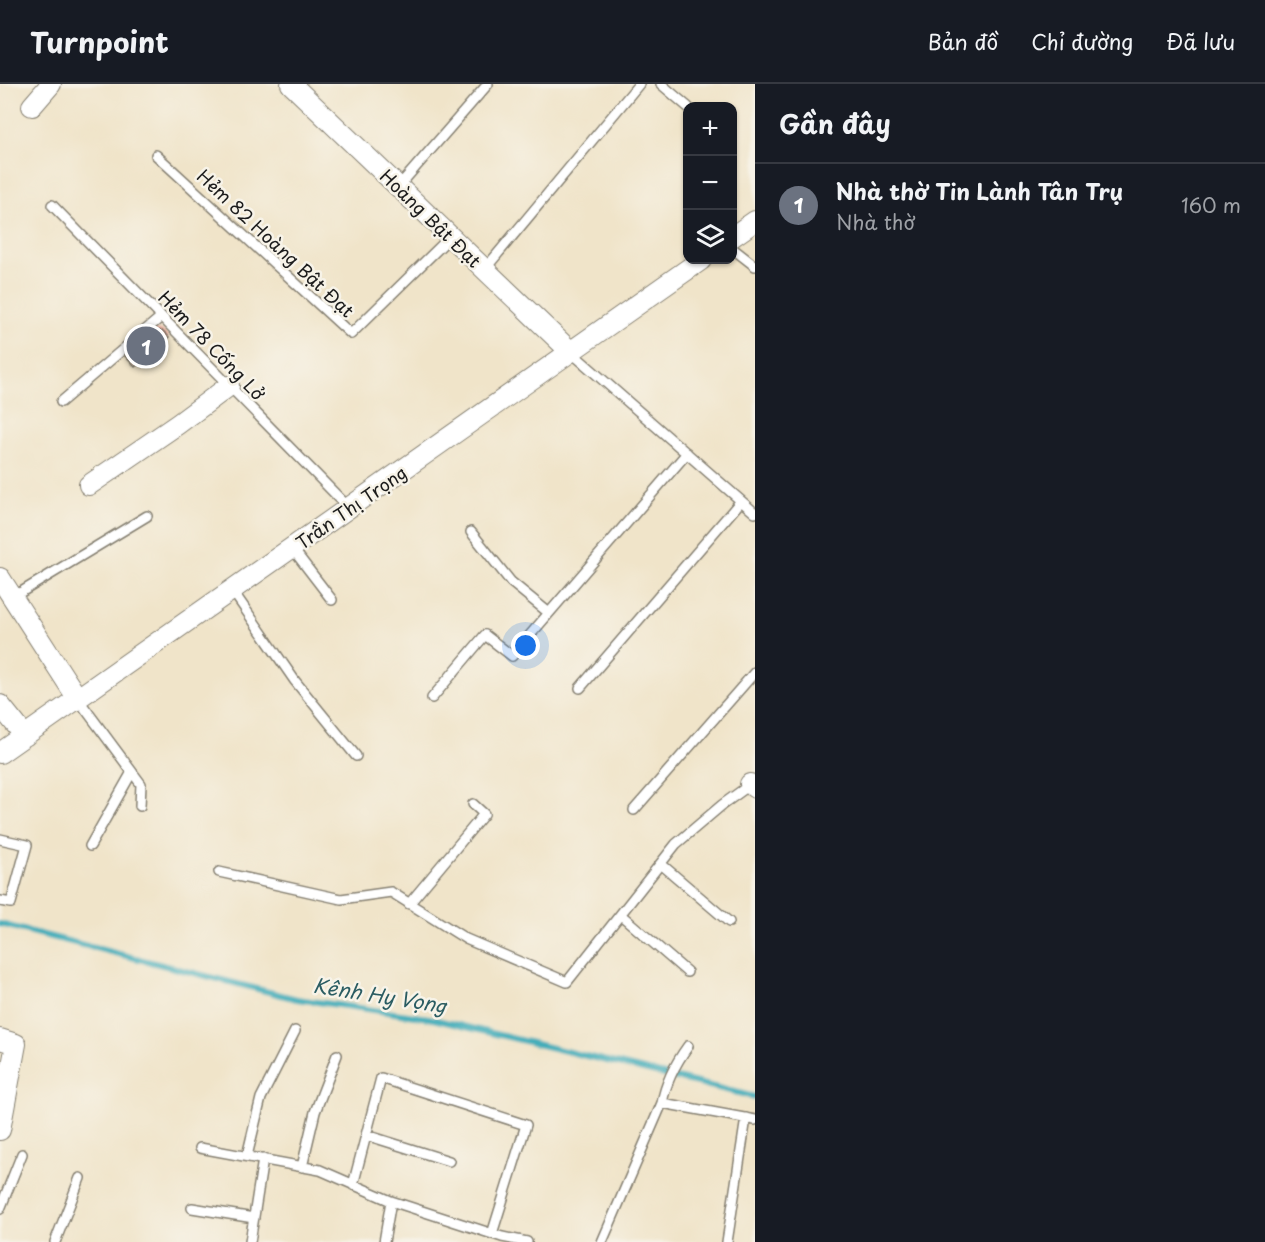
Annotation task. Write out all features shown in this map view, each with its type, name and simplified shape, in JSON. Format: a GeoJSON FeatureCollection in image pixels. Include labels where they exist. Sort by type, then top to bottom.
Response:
{"type":"FeatureCollection","features":[{"type":"Feature","properties":{"kind":"street"},"geometry":{"type":"LineString","coordinates":[[32,106],[51,84]]}},
{"type":"Feature","properties":{"kind":"street","name":"Hoàng Bật Đạt"},"geometry":{"type":"LineString","coordinates":[[291,84],[571,352]]}},
{"type":"Feature","properties":{"kind":"street"},"geometry":{"type":"LineString","coordinates":[[737,233],[755,220]]}},
{"type":"Feature","properties":{"kind":"street","name":"Trần Thị Trọng"},"geometry":{"type":"LineString","coordinates":[[0,753],[694,264]]}},
{"type":"Feature","properties":{"kind":"street"},"geometry":{"type":"LineString","coordinates":[[89,485],[229,386]]}},
{"type":"Feature","properties":{"kind":"street"},"geometry":{"type":"LineString","coordinates":[[0,578],[78,699]]}},
{"type":"Feature","properties":{"kind":"street"},"geometry":{"type":"LineString","coordinates":[[0,705],[25,736]]}},
{"type":"Feature","properties":{"kind":"street"},"geometry":{"type":"LineString","coordinates":[[0,1039],[16,1044],[0,1130]]}},
{"type":"Feature","properties":{"kind":"lane"},"geometry":{"type":"LineString","coordinates":[[485,269],[639,84]]}},
{"type":"Feature","properties":{"kind":"lane"},"geometry":{"type":"LineString","coordinates":[[661,84],[683,103]]}},
{"type":"Feature","properties":{"kind":"lane"},"geometry":{"type":"LineString","coordinates":[[399,186],[484,86]]}},
{"type":"Feature","properties":{"kind":"lane","name":"Hẻm 82 Hoàng Bật Đạt"},"geometry":{"type":"LineString","coordinates":[[156,155],[351,334],[451,236]]}},
{"type":"Feature","properties":{"kind":"lane","name":"Hẻm 78 Cống Lở"},"geometry":{"type":"LineString","coordinates":[[52,206],[349,508]]}},
{"type":"Feature","properties":{"kind":"lane"},"geometry":{"type":"LineString","coordinates":[[737,252],[755,266]]}},
{"type":"Feature","properties":{"kind":"lane"},"geometry":{"type":"LineString","coordinates":[[61,402],[161,317]]}},
{"type":"Feature","properties":{"kind":"lane"},"geometry":{"type":"LineString","coordinates":[[571,352],[755,513]]}},
{"type":"Feature","properties":{"kind":"lane"},"geometry":{"type":"LineString","coordinates":[[432,698],[485,636],[512,656],[687,453]]}},
{"type":"Feature","properties":{"kind":"lane"},"geometry":{"type":"LineString","coordinates":[[580,688],[741,501]]}},
{"type":"Feature","properties":{"kind":"lane"},"geometry":{"type":"LineString","coordinates":[[13,597],[147,516]]}},
{"type":"Feature","properties":{"kind":"lane"},"geometry":{"type":"LineString","coordinates":[[471,531],[511,582],[549,613]]}},
{"type":"Feature","properties":{"kind":"lane"},"geometry":{"type":"LineString","coordinates":[[291,548],[332,600]]}},
{"type":"Feature","properties":{"kind":"lane"},"geometry":{"type":"LineString","coordinates":[[232,590],[295,681],[356,756]]}},
{"type":"Feature","properties":{"kind":"lane"},"geometry":{"type":"LineString","coordinates":[[634,810],[755,672]]}},
{"type":"Feature","properties":{"kind":"lane"},"geometry":{"type":"LineString","coordinates":[[78,699],[141,784],[140,806]]}},
{"type":"Feature","properties":{"kind":"lane"},"geometry":{"type":"LineString","coordinates":[[90,846],[132,772]]}},
{"type":"Feature","properties":{"kind":"lane"},"geometry":{"type":"LineString","coordinates":[[219,872],[341,899],[391,892],[466,939],[567,982],[676,844],[722,805],[753,784]]}},
{"type":"Feature","properties":{"kind":"lane"},"geometry":{"type":"LineString","coordinates":[[409,904],[484,814],[473,804]]}},
{"type":"Feature","properties":{"kind":"lane"},"geometry":{"type":"LineString","coordinates":[[0,839],[27,845],[11,903],[0,901]]}},
{"type":"Feature","properties":{"kind":"lane"},"geometry":{"type":"LineString","coordinates":[[661,864],[729,922]]}},
{"type":"Feature","properties":{"kind":"lane"},"geometry":{"type":"LineString","coordinates":[[621,915],[687,972]]}},
{"type":"Feature","properties":{"kind":"lane"},"geometry":{"type":"LineString","coordinates":[[247,1156],[261,1098],[295,1031]]}},
{"type":"Feature","properties":{"kind":"lane"},"geometry":{"type":"LineString","coordinates":[[602,1242],[662,1103],[664,1089],[675,1065],[688,1046]]}},
{"type":"Feature","properties":{"kind":"lane"},"geometry":{"type":"LineString","coordinates":[[302,1167],[315,1112],[338,1055]]}},
{"type":"Feature","properties":{"kind":"lane"},"geometry":{"type":"LineString","coordinates":[[352,1185],[381,1078],[526,1125],[498,1238]]}},
{"type":"Feature","properties":{"kind":"lane"},"geometry":{"type":"LineString","coordinates":[[662,1103],[751,1119],[728,1242]]}},
{"type":"Feature","properties":{"kind":"lane"},"geometry":{"type":"LineString","coordinates":[[366,1135],[449,1161]]}},
{"type":"Feature","properties":{"kind":"lane"},"geometry":{"type":"LineString","coordinates":[[200,1148],[320,1170],[390,1202],[498,1238],[527,1242]]}},
{"type":"Feature","properties":{"kind":"lane"},"geometry":{"type":"LineString","coordinates":[[0,1209],[22,1154]]}},
{"type":"Feature","properties":{"kind":"lane"},"geometry":{"type":"LineString","coordinates":[[250,1242],[263,1159]]}},
{"type":"Feature","properties":{"kind":"lane"},"geometry":{"type":"LineString","coordinates":[[55,1242],[80,1178]]}},
{"type":"Feature","properties":{"kind":"lane"},"geometry":{"type":"LineString","coordinates":[[384,1242],[390,1202]]}},
{"type":"Feature","properties":{"kind":"lane"},"geometry":{"type":"LineString","coordinates":[[192,1208],[254,1218]]}},
{"type":"Feature","properties":{"kind":"building"},"geometry":{"type":"Polygon","coordinates":[[[151,330],[163,331],[169,337],[135,367],[124,355],[151,330]]]}},
{"type":"Feature","properties":{"kind":"waterway","name":"Kênh Hy Vọng"},"geometry":{"type":"LineString","coordinates":[[0,924],[297,999],[429,1018],[755,1097]]}},
{"type":"Feature","properties":{"kind":"place","name":"Nhà thờ Tin Lành Tân Trụ"},"geometry":{"type":"Point","coordinates":[146,346]}}]}
